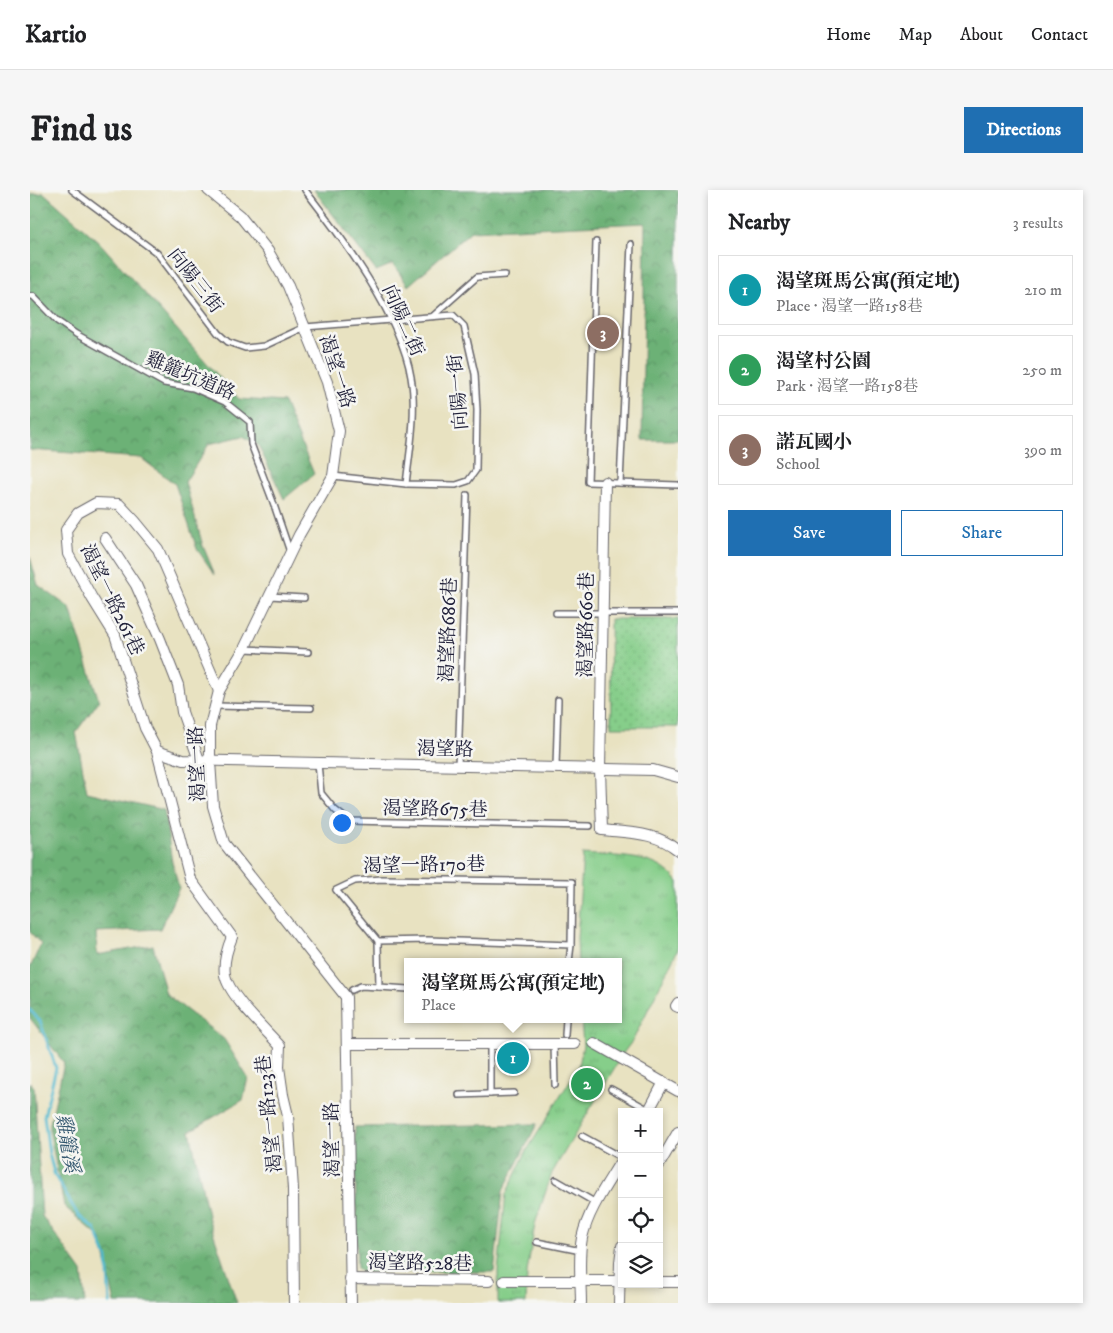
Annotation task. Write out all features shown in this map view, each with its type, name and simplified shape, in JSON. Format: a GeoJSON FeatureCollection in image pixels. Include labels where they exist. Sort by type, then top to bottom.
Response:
{"type":"FeatureCollection","features":[{"type":"Feature","properties":{"kind":"street","name":"渴望一路"},"geometry":{"type":"LineString","coordinates":[[208,190],[240,216],[268,251],[288,286],[327,382],[339,431],[333,476],[299,535],[244,650],[219,690],[210,726],[210,761],[213,806],[224,843],[348,991],[346,997],[350,1303]]}},
{"type":"Feature","properties":{"kind":"street","name":"渴望路660巷"},"geometry":{"type":"LineString","coordinates":[[605,482],[600,769],[602,830],[640,834],[667,841],[678,850]]}},
{"type":"Feature","properties":{"kind":"street","name":"渴望一路261巷"},"geometry":{"type":"LineString","coordinates":[[157,751],[145,728],[115,635],[68,554],[66,530],[78,513],[96,503],[119,504],[158,549],[219,690]]}},
{"type":"Feature","properties":{"kind":"street"},"geometry":{"type":"LineString","coordinates":[[105,538],[136,585],[160,639],[178,685],[179,704],[199,760]]}},
{"type":"Feature","properties":{"kind":"street"},"geometry":{"type":"LineString","coordinates":[[157,751],[182,760],[210,761]]}},
{"type":"Feature","properties":{"kind":"street","name":"渴望一路123巷"},"geometry":{"type":"LineString","coordinates":[[157,751],[190,879],[232,937],[225,954],[225,975],[232,992],[280,1046],[280,1067],[283,1095],[288,1116],[293,1189],[294,1303]]}},
{"type":"Feature","properties":{"kind":"street","name":"渴望路"},"geometry":{"type":"LineString","coordinates":[[210,761],[653,770],[678,777]]}},
{"type":"Feature","properties":{"kind":"street"},"geometry":{"type":"LineString","coordinates":[[678,1002],[676,1006],[678,1008]]}},
{"type":"Feature","properties":{"kind":"street"},"geometry":{"type":"LineString","coordinates":[[347,1044],[565,1042]]}},
{"type":"Feature","properties":{"kind":"street"},"geometry":{"type":"LineString","coordinates":[[594,1043],[678,1091]]}},
{"type":"Feature","properties":{"kind":"street"},"geometry":{"type":"LineString","coordinates":[[650,1108],[664,1082]]}},
{"type":"Feature","properties":{"kind":"street"},"geometry":{"type":"LineString","coordinates":[[663,1158],[678,1132]]}},
{"type":"Feature","properties":{"kind":"street"},"geometry":{"type":"LineString","coordinates":[[581,1303],[582,1237],[596,1203],[618,1165]]}},
{"type":"Feature","properties":{"kind":"street","name":"渴望路528巷"},"geometry":{"type":"LineString","coordinates":[[350,1279],[489,1281]]}},
{"type":"Feature","properties":{"kind":"street"},"geometry":{"type":"LineString","coordinates":[[504,1281],[618,1282]]}},
{"type":"Feature","properties":{"kind":"street"},"geometry":{"type":"LineString","coordinates":[[663,1282],[678,1282]]}},
{"type":"Feature","properties":{"kind":"street"},"geometry":{"type":"LineString","coordinates":[[619,1303],[620,1288]]}},
{"type":"Feature","properties":{"kind":"lane","name":"向陽三街"},"geometry":{"type":"LineString","coordinates":[[72,190],[157,254],[192,301],[218,333],[228,342],[245,348],[264,346],[305,327]]}},
{"type":"Feature","properties":{"kind":"lane","name":"向陽二街"},"geometry":{"type":"LineString","coordinates":[[305,190],[331,224],[380,298],[404,348],[411,377],[414,413],[406,484]]}},
{"type":"Feature","properties":{"kind":"lane"},"geometry":{"type":"LineString","coordinates":[[596,242],[588,482],[678,485]]}},
{"type":"Feature","properties":{"kind":"lane"},"geometry":{"type":"LineString","coordinates":[[620,483],[631,244]]}},
{"type":"Feature","properties":{"kind":"lane"},"geometry":{"type":"LineString","coordinates":[[433,316],[477,277],[505,275]]}},
{"type":"Feature","properties":{"kind":"lane","name":"雞籠坑道路"},"geometry":{"type":"LineString","coordinates":[[30,296],[33,296],[57,321],[116,357],[164,383],[193,388],[225,402],[250,422],[251,444],[291,555]]}},
{"type":"Feature","properties":{"kind":"lane","name":"向陽一街"},"geometry":{"type":"LineString","coordinates":[[305,327],[453,315],[464,326],[475,374],[477,410],[476,470],[468,481],[456,485],[406,484],[333,476]]}},
{"type":"Feature","properties":{"kind":"lane","name":"渴望路686巷"},"geometry":{"type":"LineString","coordinates":[[458,766],[467,495]]}},
{"type":"Feature","properties":{"kind":"lane"},"geometry":{"type":"LineString","coordinates":[[270,596],[304,598]]}},
{"type":"Feature","properties":{"kind":"lane"},"geometry":{"type":"LineString","coordinates":[[556,613],[678,613]]}},
{"type":"Feature","properties":{"kind":"lane"},"geometry":{"type":"LineString","coordinates":[[244,650],[308,652]]}},
{"type":"Feature","properties":{"kind":"lane"},"geometry":{"type":"LineString","coordinates":[[556,768],[558,700]]}},
{"type":"Feature","properties":{"kind":"lane"},"geometry":{"type":"LineString","coordinates":[[215,706],[311,708]]}},
{"type":"Feature","properties":{"kind":"lane","name":"渴望路675巷"},"geometry":{"type":"LineString","coordinates":[[318,764],[321,793],[335,810],[349,821],[590,826]]}},
{"type":"Feature","properties":{"kind":"lane","name":"渴望一路170巷"},"geometry":{"type":"LineString","coordinates":[[378,941],[336,890],[356,881],[382,879],[572,882],[571,945]]}},
{"type":"Feature","properties":{"kind":"lane"},"geometry":{"type":"LineString","coordinates":[[379,987],[378,941],[428,940],[571,945],[569,958]]}},
{"type":"Feature","properties":{"kind":"lane"},"geometry":{"type":"LineString","coordinates":[[348,991],[361,986],[404,989]]}},
{"type":"Feature","properties":{"kind":"lane"},"geometry":{"type":"LineString","coordinates":[[556,1085],[565,1042],[566,1023]]}},
{"type":"Feature","properties":{"kind":"lane"},"geometry":{"type":"LineString","coordinates":[[490,1044],[490,1094]]}},
{"type":"Feature","properties":{"kind":"lane"},"geometry":{"type":"LineString","coordinates":[[611,1089],[643,1108]]}},
{"type":"Feature","properties":{"kind":"lane"},"geometry":{"type":"LineString","coordinates":[[459,1095],[514,1093]]}},
{"type":"Feature","properties":{"kind":"lane"},"geometry":{"type":"LineString","coordinates":[[582,1136],[618,1156]]}},
{"type":"Feature","properties":{"kind":"lane"},"geometry":{"type":"LineString","coordinates":[[556,1180],[596,1203]]}},
{"type":"Feature","properties":{"kind":"lane"},"geometry":{"type":"LineString","coordinates":[[537,1242],[581,1251]]}},
{"type":"Feature","properties":{"kind":"green space"},"geometry":{"type":"Polygon","coordinates":[[[314,190],[678,190],[678,440],[642,440],[645,223],[471,231],[408,286],[393,264],[376,271],[314,190]]]}},
{"type":"Feature","properties":{"kind":"green space"},"geometry":{"type":"Polygon","coordinates":[[[44,193],[99,242],[239,399],[284,402],[314,474],[284,499],[258,445],[243,436],[209,444],[185,482],[203,546],[215,575],[197,549],[175,484],[141,458],[30,450],[30,194],[44,193]]]}},
{"type":"Feature","properties":{"kind":"green space"},"geometry":{"type":"Polygon","coordinates":[[[30,557],[38,585],[70,608],[99,701],[76,732],[87,792],[164,810],[172,862],[179,888],[160,929],[96,932],[97,955],[153,945],[166,994],[224,1039],[248,1078],[243,1100],[190,1131],[209,1220],[237,1303],[115,1303],[101,1239],[64,1206],[49,1128],[64,1063],[30,1018],[30,968],[41,944],[30,932],[30,557]]]}},
{"type":"Feature","properties":{"kind":"green space"},"geometry":{"type":"Polygon","coordinates":[[[610,619],[678,619],[678,727],[611,727],[610,619]]]}},
{"type":"Feature","properties":{"kind":"green space"},"geometry":{"type":"Polygon","coordinates":[[[583,854],[635,858],[647,861],[659,866],[678,882],[678,949],[633,1040],[552,1173],[535,1224],[527,1272],[526,1303],[498,1303],[498,1271],[506,1194],[526,1152],[579,1066],[583,1045],[581,1023],[622,1023],[622,958],[578,958],[577,938],[583,854]]]}},
{"type":"Feature","properties":{"kind":"green space"},"geometry":{"type":"Polygon","coordinates":[[[30,1082],[34,1087],[42,1216],[82,1272],[85,1303],[30,1303],[30,1082]]]}},
{"type":"Feature","properties":{"kind":"green space"},"geometry":{"type":"Polygon","coordinates":[[[537,1124],[503,1191],[494,1272],[361,1272],[357,1268],[355,1127],[537,1124]]]}},
{"type":"Feature","properties":{"kind":"waterway","name":"雞籠溪"},"geometry":{"type":"LineString","coordinates":[[30,1010],[40,1021],[56,1068],[44,1116],[49,1154],[55,1176],[78,1215],[95,1229],[107,1258],[110,1303]]}},
{"type":"Feature","properties":{"kind":"place","name":"諾瓦國小"},"geometry":{"type":"Point","coordinates":[603,333]}},
{"type":"Feature","properties":{"kind":"place","name":"渴望斑馬公寓(預定地)"},"geometry":{"type":"Point","coordinates":[513,1058]}},
{"type":"Feature","properties":{"kind":"place","name":"渴望村公園"},"geometry":{"type":"Point","coordinates":[587,1084]}}]}
